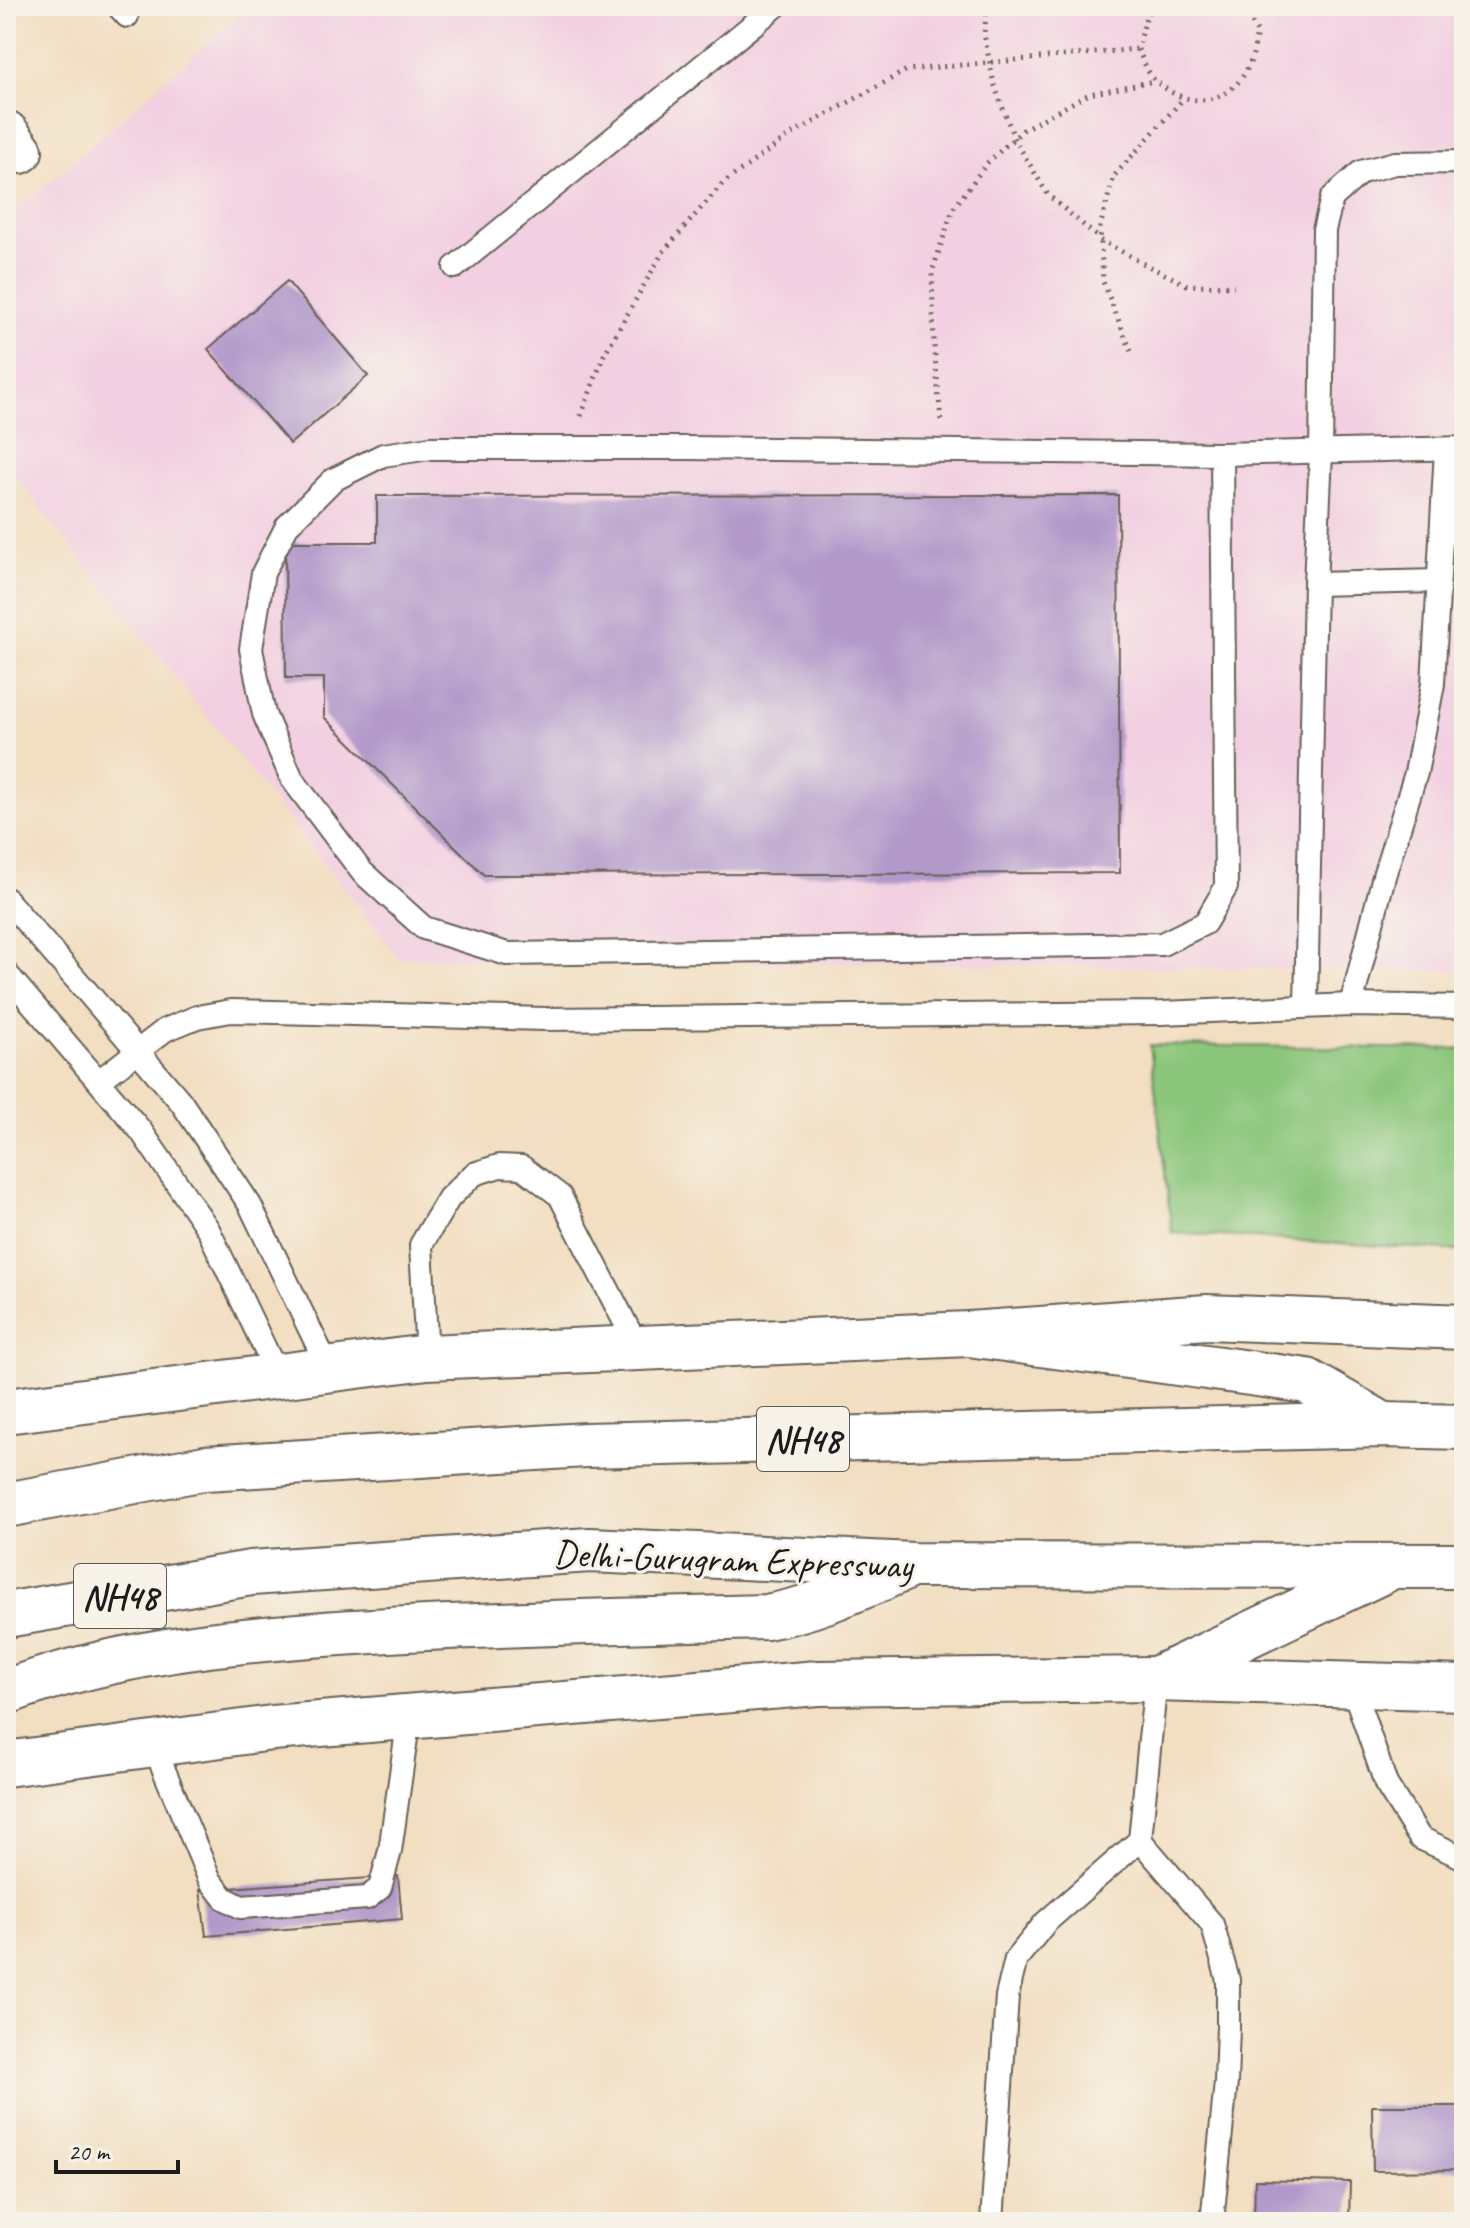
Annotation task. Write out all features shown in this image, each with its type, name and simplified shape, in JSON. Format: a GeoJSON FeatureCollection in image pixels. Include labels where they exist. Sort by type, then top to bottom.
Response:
{"type":"FeatureCollection","features":[{"type":"Feature","properties":{"kind":"main road"},"geometry":{"type":"LineString","coordinates":[[6,1411],[427,1357],[969,1334],[1207,1317],[1464,1327]]}},
{"type":"Feature","properties":{"kind":"main road"},"geometry":{"type":"LineString","coordinates":[[969,1334],[1307,1381],[1384,1425]]}},
{"type":"Feature","properties":{"kind":"main road","name":"NH48"},"geometry":{"type":"LineString","coordinates":[[6,1505],[205,1468],[586,1445],[1384,1425],[1464,1427]]}},
{"type":"Feature","properties":{"kind":"main road","name":"Delhi-Gurugram Expressway"},"geometry":{"type":"LineString","coordinates":[[6,1615],[251,1573],[590,1550],[913,1565],[1464,1566]]}},
{"type":"Feature","properties":{"kind":"main road"},"geometry":{"type":"LineString","coordinates":[[6,1692],[91,1666],[265,1637],[464,1626],[766,1617],[812,1607],[913,1565]]}},
{"type":"Feature","properties":{"kind":"main road"},"geometry":{"type":"LineString","coordinates":[[1156,1679],[1395,1566]]}},
{"type":"Feature","properties":{"kind":"main road"},"geometry":{"type":"LineString","coordinates":[[6,1764],[272,1728],[818,1683],[1156,1679],[1464,1688]]}},
{"type":"Feature","properties":{"kind":"lane"},"geometry":{"type":"LineString","coordinates":[[455,267],[776,6]]}},
{"type":"Feature","properties":{"kind":"lane"},"geometry":{"type":"LineString","coordinates":[[1306,1006],[1324,230],[1332,198],[1361,172],[1395,163],[1464,162]]}},
{"type":"Feature","properties":{"kind":"lane"},"geometry":{"type":"LineString","coordinates":[[1222,454],[1226,887],[1205,923],[1162,944],[507,954],[424,928],[362,872],[292,779],[264,714],[251,649],[263,573],[287,526],[333,480],[383,455],[430,448],[1222,454],[1455,449],[1438,581],[1433,684],[1416,773],[1384,876],[1351,1005]]}},
{"type":"Feature","properties":{"kind":"lane"},"geometry":{"type":"LineString","coordinates":[[1315,584],[1438,581]]}},
{"type":"Feature","properties":{"kind":"lane"},"geometry":{"type":"LineString","coordinates":[[6,899],[181,1102],[250,1205],[329,1369]]}},
{"type":"Feature","properties":{"kind":"lane"},"geometry":{"type":"LineString","coordinates":[[6,973],[141,1131],[208,1229],[278,1376]]}},
{"type":"Feature","properties":{"kind":"lane"},"geometry":{"type":"LineString","coordinates":[[99,1081],[165,1030],[197,1017],[231,1011],[545,1019],[1162,1013],[1351,1005],[1464,1007]]}},
{"type":"Feature","properties":{"kind":"lane"},"geometry":{"type":"LineString","coordinates":[[427,1357],[421,1245],[449,1198],[474,1174],[499,1166],[522,1167],[560,1196],[638,1348]]}},
{"type":"Feature","properties":{"kind":"lane"},"geometry":{"type":"LineString","coordinates":[[992,2222],[1007,1996],[1016,1959],[1046,1922],[1140,1840],[1156,1679]]}},
{"type":"Feature","properties":{"kind":"lane"},"geometry":{"type":"LineString","coordinates":[[1352,1685],[1386,1784],[1420,1838],[1464,1858]]}},
{"type":"Feature","properties":{"kind":"lane"},"geometry":{"type":"LineString","coordinates":[[153,1744],[210,1880],[224,1898],[241,1907],[367,1898],[380,1888],[390,1851],[409,1717]]}},
{"type":"Feature","properties":{"kind":"lane"},"geometry":{"type":"LineString","coordinates":[[1140,1840],[1212,1924],[1228,1980],[1226,2082],[1212,2222]]}},
{"type":"Feature","properties":{"kind":"path"},"geometry":{"type":"LineString","coordinates":[[987,6],[984,34],[994,84],[1014,138],[1048,195],[1101,240],[1187,285],[1234,286]]}},
{"type":"Feature","properties":{"kind":"path"},"geometry":{"type":"LineString","coordinates":[[1155,6],[1147,13],[1138,49],[1155,81],[1183,99],[1208,101],[1239,82],[1251,62],[1257,32],[1243,6]]}},
{"type":"Feature","properties":{"kind":"path"},"geometry":{"type":"LineString","coordinates":[[569,448],[604,355],[663,252],[723,183],[792,134],[907,70],[1138,49]]}},
{"type":"Feature","properties":{"kind":"path"},"geometry":{"type":"LineString","coordinates":[[943,451],[934,346],[932,272],[953,209],[987,163],[1024,129],[1089,94],[1155,81]]}},
{"type":"Feature","properties":{"kind":"path"},"geometry":{"type":"LineString","coordinates":[[1131,351],[1103,282],[1100,227],[1114,176],[1183,99]]}},
{"type":"Feature","properties":{"kind":"shaded area"},"geometry":{"type":"Polygon","coordinates":[[[250,6],[1464,6],[1464,971],[399,958],[6,465],[6,220],[250,6]]]}},
{"type":"Feature","properties":{"kind":"green space"},"geometry":{"type":"Polygon","coordinates":[[[1150,1045],[1464,1049],[1464,1251],[1172,1233],[1150,1045]]]}},
{"type":"Feature","properties":{"kind":"building"},"geometry":{"type":"Polygon","coordinates":[[[287,281],[368,376],[290,444],[208,349],[287,281]]]}},
{"type":"Feature","properties":{"kind":"building"},"geometry":{"type":"Polygon","coordinates":[[[1118,495],[1120,873],[484,875],[324,717],[324,678],[286,678],[285,542],[377,542],[377,496],[1118,495]]]}},
{"type":"Feature","properties":{"kind":"building"},"geometry":{"type":"Polygon","coordinates":[[[398,1876],[402,1919],[206,1936],[200,1890],[398,1876]]]}},
{"type":"Feature","properties":{"kind":"building"},"geometry":{"type":"Polygon","coordinates":[[[1372,2106],[1464,2106],[1464,2170],[1373,2171],[1372,2106]]]}},
{"type":"Feature","properties":{"kind":"building"},"geometry":{"type":"Polygon","coordinates":[[[1255,2180],[1350,2182],[1349,2222],[1254,2222],[1255,2180]]]}}]}
